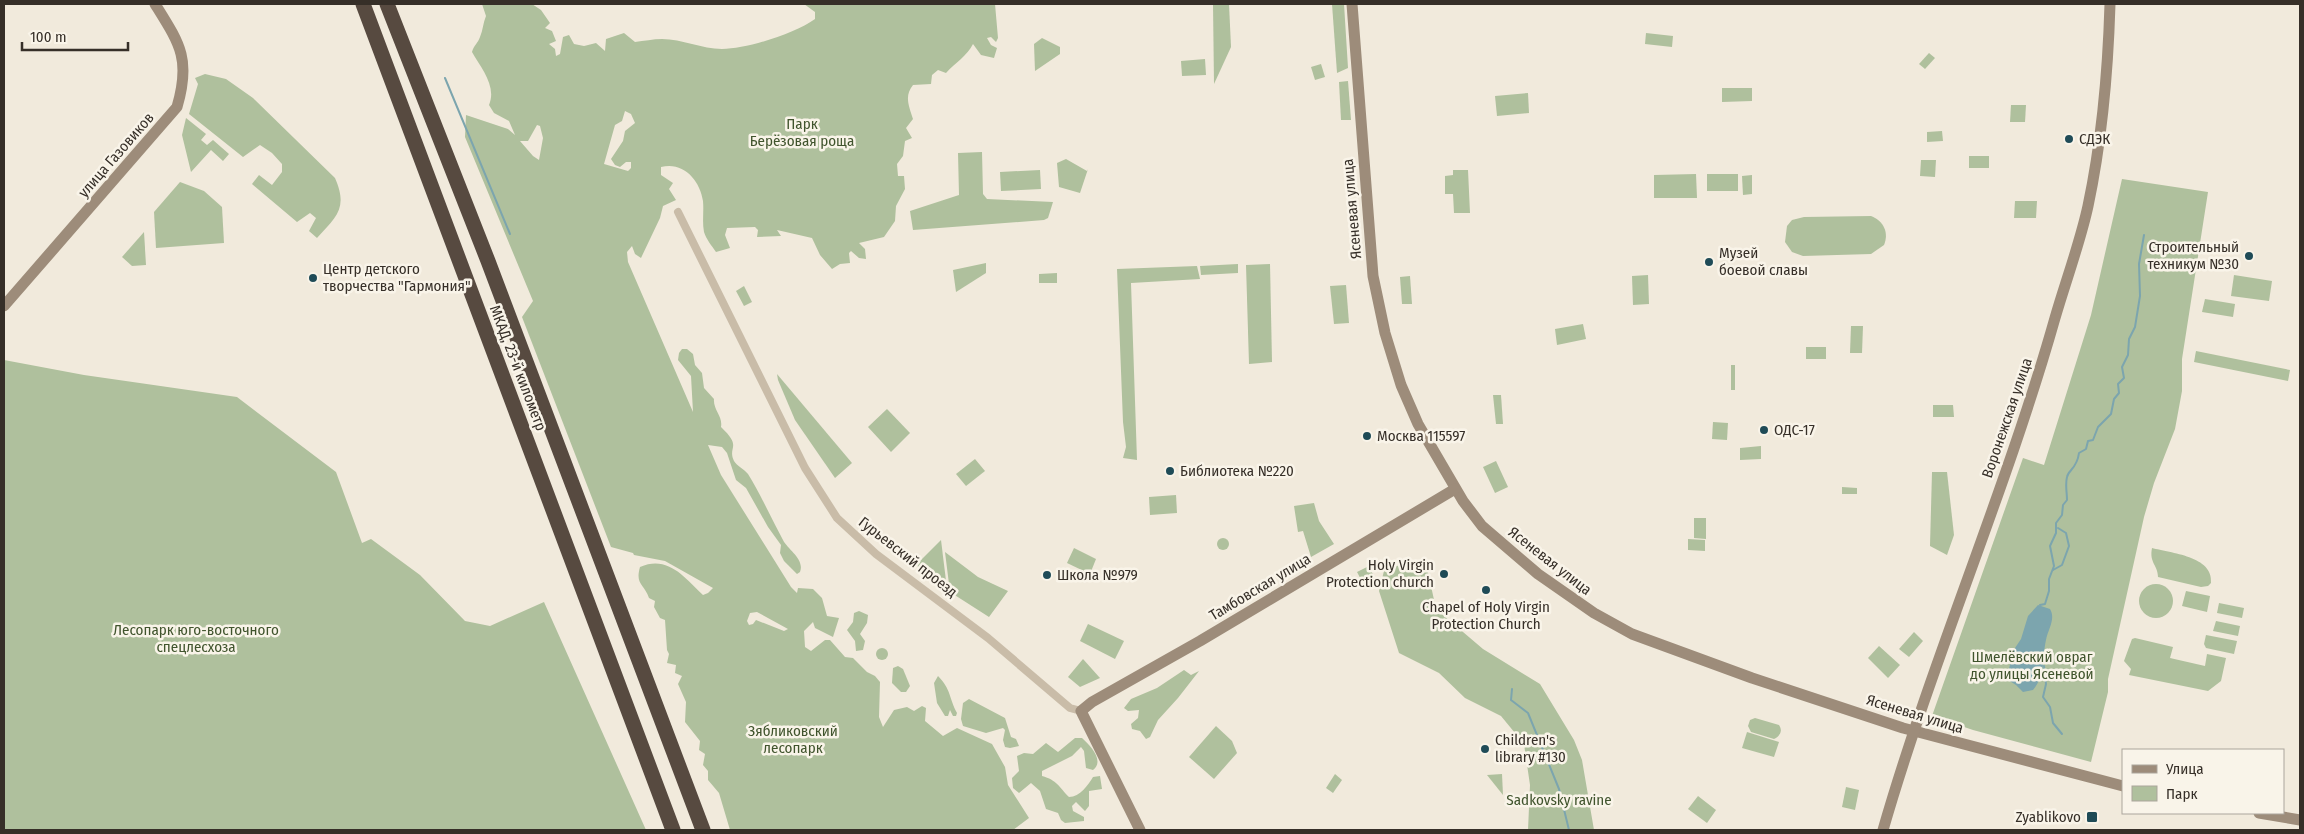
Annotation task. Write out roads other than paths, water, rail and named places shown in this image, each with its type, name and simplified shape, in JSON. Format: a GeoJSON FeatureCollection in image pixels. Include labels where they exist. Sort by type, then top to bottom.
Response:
{"type":"FeatureCollection","features":[{"type":"Feature","properties":{"kind":"highway","name":"МКАД, 23-й километр"},"geometry":{"type":"LineString","coordinates":[[363,4],[673,830]]}},
{"type":"Feature","properties":{"kind":"highway","name":"МКАД, 23-й километр"},"geometry":{"type":"LineString","coordinates":[[387,4],[488,261],[703,830]]}},
{"type":"Feature","properties":{"kind":"street","name":"Ясеневая улица"},"geometry":{"type":"LineString","coordinates":[[1352,4],[1367,211],[1378,302],[1385,333],[1408,402],[1418,424],[1455,489],[1482,526],[1538,574],[1594,613],[1632,634],[1752,678],[1913,731],[2122,786]]}},
{"type":"Feature","properties":{"kind":"street","name":"Воронежская улица"},"geometry":{"type":"LineString","coordinates":[[1883,830],[1913,731],[2033,392],[2082,228],[2094,174],[2104,100],[2109,48],[2110,4]]}},
{"type":"Feature","properties":{"kind":"street","name":"улица Газовиков"},"geometry":{"type":"LineString","coordinates":[[4,306],[177,107],[184,81],[183,58],[172,31],[158,5]]}},
{"type":"Feature","properties":{"kind":"street","name":"Гурьевский проезд"},"geometry":{"type":"LineString","coordinates":[[678,212],[805,468],[837,518],[876,554],[988,638],[1065,703],[1081,711]]}},
{"type":"Feature","properties":{"kind":"street","name":"Тамбовская улица"},"geometry":{"type":"LineString","coordinates":[[1081,711],[1092,702],[1200,641],[1455,489]]}},
{"type":"Feature","properties":{"kind":"street"},"geometry":{"type":"LineString","coordinates":[[1081,711],[1140,830]]}},
{"type":"Feature","properties":{"kind":"street"},"geometry":{"type":"LineString","coordinates":[[2265,814],[2300,820]]}},
{"type":"Feature","properties":{"kind":"water"},"geometry":{"type":"Polygon","coordinates":[[[2038,605],[2050,609],[2052,620],[2046,640],[2040,678],[2033,690],[2023,692],[2002,676],[2009,669],[2013,651],[2021,639],[2028,616],[2038,605]]]}},
{"type":"Feature","properties":{"kind":"waterway"},"geometry":{"type":"LineString","coordinates":[[445,78],[510,234]]}},
{"type":"Feature","properties":{"kind":"waterway"},"geometry":{"type":"LineString","coordinates":[[2040,605],[2045,604],[2049,591],[2049,579],[2054,566],[2050,546],[2056,533],[2056,523],[2062,515],[2063,505],[2067,500],[2066,483],[2068,475],[2075,466],[2079,453],[2086,449],[2088,441],[2093,440],[2098,427],[2111,414],[2114,399],[2119,393],[2118,384],[2124,378],[2122,367],[2128,355],[2129,339],[2135,327],[2140,296],[2139,264],[2144,235]]}},
{"type":"Feature","properties":{"kind":"waterway"},"geometry":{"type":"LineString","coordinates":[[2053,570],[2062,565],[2069,546],[2066,533],[2058,528]]}},
{"type":"Feature","properties":{"kind":"waterway"},"geometry":{"type":"LineString","coordinates":[[2044,666],[2046,684],[2043,697],[2050,707],[2053,723],[2062,734]]}},
{"type":"Feature","properties":{"kind":"waterway"},"geometry":{"type":"LineString","coordinates":[[1512,689],[1511,700],[1528,713],[1559,789],[1569,830]]}},
{"type":"Feature","properties":{"kind":"place","name":"СДЭК"},"geometry":{"type":"Point","coordinates":[2069,139]}},
{"type":"Feature","properties":{"kind":"place","name":"Строительный техникум №30"},"geometry":{"type":"Point","coordinates":[2249,256]}},
{"type":"Feature","properties":{"kind":"place","name":"Музей боевой славы"},"geometry":{"type":"Point","coordinates":[1709,262]}},
{"type":"Feature","properties":{"kind":"place","name":"Центр детского творчества \"Гармония\""},"geometry":{"type":"Point","coordinates":[313,278]}},
{"type":"Feature","properties":{"kind":"place","name":"ОДС-17"},"geometry":{"type":"Point","coordinates":[1764,430]}},
{"type":"Feature","properties":{"kind":"place","name":"Москва 115597"},"geometry":{"type":"Point","coordinates":[1367,436]}},
{"type":"Feature","properties":{"kind":"place","name":"Библиотека №220"},"geometry":{"type":"Point","coordinates":[1170,471]}},
{"type":"Feature","properties":{"kind":"place","name":"Holy Virgin Protection church"},"geometry":{"type":"Point","coordinates":[1444,574]}},
{"type":"Feature","properties":{"kind":"place","name":"Школа №979"},"geometry":{"type":"Point","coordinates":[1047,575]}},
{"type":"Feature","properties":{"kind":"place","name":"Chapel of Holy Virgin Protection Church"},"geometry":{"type":"Point","coordinates":[1486,590]}},
{"type":"Feature","properties":{"kind":"place","name":"Children's library #130"},"geometry":{"type":"Point","coordinates":[1485,749]}},
{"type":"Feature","properties":{"kind":"place","name":"Zyablikovo"},"geometry":{"type":"Point","coordinates":[2092,817]}},
{"type":"Feature","properties":{"kind":"park label","name":"Парк Берёзовая роща"},"geometry":{"type":"Point","coordinates":[802,132]}},
{"type":"Feature","properties":{"kind":"park label","name":"Лесопарк юго-восточного спецлесхоза"},"geometry":{"type":"Point","coordinates":[196,638]}},
{"type":"Feature","properties":{"kind":"park label","name":"Шмелёвский овраг до улицы Ясеневой"},"geometry":{"type":"Point","coordinates":[2032,666]}},
{"type":"Feature","properties":{"kind":"park label","name":"Зябликовский лесопарк"},"geometry":{"type":"Point","coordinates":[793,740]}},
{"type":"Feature","properties":{"kind":"park label","name":"Sadkovsky ravine"},"geometry":{"type":"Point","coordinates":[1559,800]}}]}
